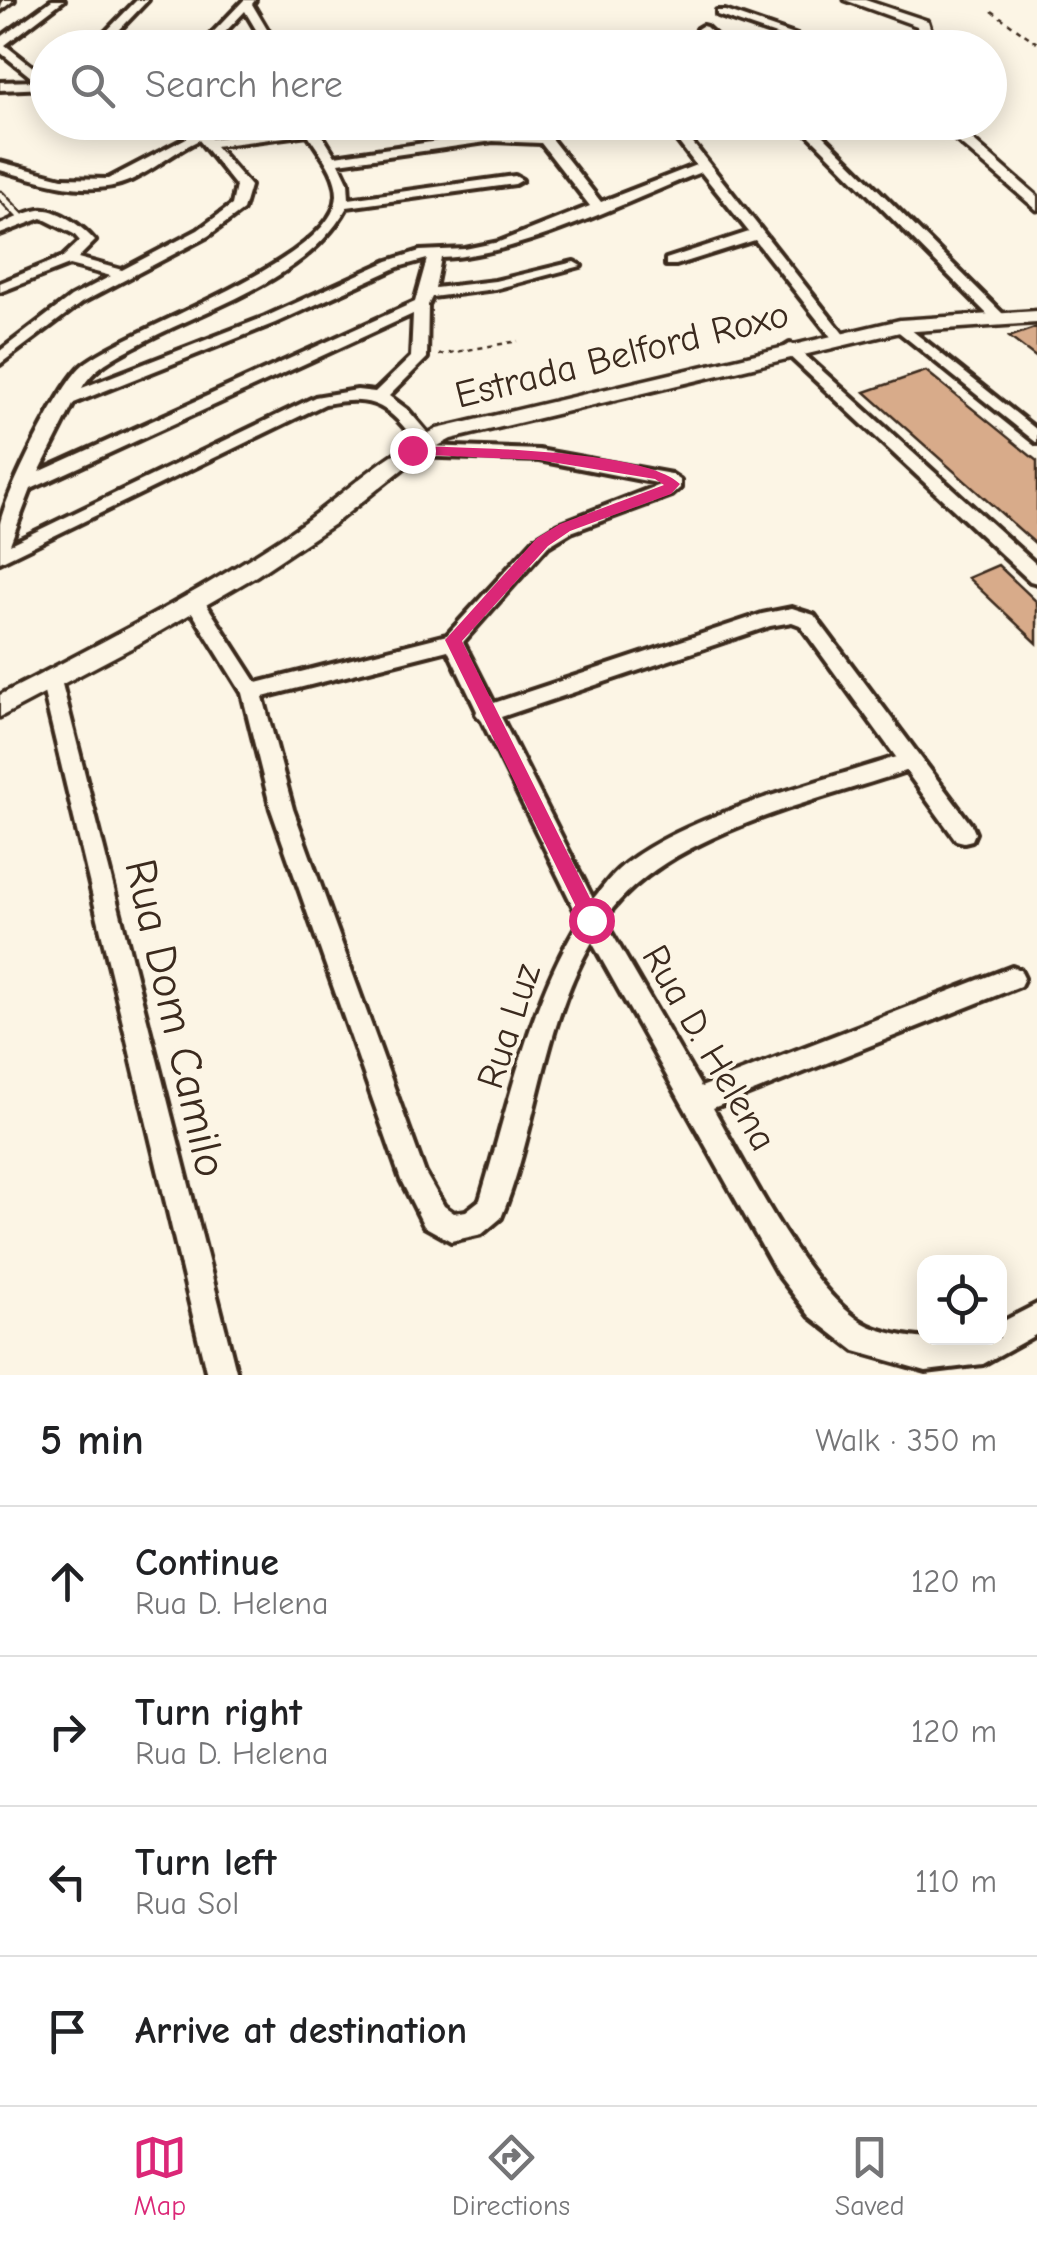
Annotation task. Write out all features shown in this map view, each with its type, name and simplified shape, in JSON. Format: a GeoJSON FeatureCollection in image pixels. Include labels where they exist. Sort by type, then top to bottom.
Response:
{"type":"FeatureCollection","features":[{"type":"Feature","properties":{"kind":"street"},"geometry":{"type":"LineString","coordinates":[[0,8],[9,0]]}},
{"type":"Feature","properties":{"kind":"street"},"geometry":{"type":"LineString","coordinates":[[30,70],[0,44],[59,0]]}},
{"type":"Feature","properties":{"kind":"street"},"geometry":{"type":"LineString","coordinates":[[112,30],[143,0]]}},
{"type":"Feature","properties":{"kind":"street"},"geometry":{"type":"LineString","coordinates":[[852,0],[923,24],[924,30]]}},
{"type":"Feature","properties":{"kind":"street"},"geometry":{"type":"LineString","coordinates":[[221,30],[248,2],[263,30]]}},
{"type":"Feature","properties":{"kind":"street"},"geometry":{"type":"LineString","coordinates":[[721,13],[772,30]]}},
{"type":"Feature","properties":{"kind":"street"},"geometry":{"type":"LineString","coordinates":[[0,86],[30,85]]}},
{"type":"Feature","properties":{"kind":"street"},"geometry":{"type":"LineString","coordinates":[[0,166],[72,183],[113,183],[191,140]]}},
{"type":"Feature","properties":{"kind":"street"},"geometry":{"type":"LineString","coordinates":[[0,359],[62,309],[203,233],[238,207],[242,186],[207,140]]}},
{"type":"Feature","properties":{"kind":"street"},"geometry":{"type":"LineString","coordinates":[[0,546],[45,433],[88,368],[224,298],[301,250],[333,222],[342,204],[342,185],[318,140]]}},
{"type":"Feature","properties":{"kind":"street"},"geometry":{"type":"LineString","coordinates":[[332,160],[472,140]]}},
{"type":"Feature","properties":{"kind":"street"},"geometry":{"type":"LineString","coordinates":[[546,140],[598,207]]}},
{"type":"Feature","properties":{"kind":"street"},"geometry":{"type":"LineString","coordinates":[[682,140],[840,339]]}},
{"type":"Feature","properties":{"kind":"street"},"geometry":{"type":"LineString","coordinates":[[821,140],[1000,318]]}},
{"type":"Feature","properties":{"kind":"street"},"geometry":{"type":"LineString","coordinates":[[963,140],[1037,205]]}},
{"type":"Feature","properties":{"kind":"street"},"geometry":{"type":"LineString","coordinates":[[68,399],[270,320],[393,264],[435,252],[484,250],[702,167]]}},
{"type":"Feature","properties":{"kind":"street"},"geometry":{"type":"LineString","coordinates":[[342,204],[515,180]]}},
{"type":"Feature","properties":{"kind":"street"},"geometry":{"type":"LineString","coordinates":[[0,230],[22,218],[47,214],[85,236],[86,248],[68,260],[0,288]]}},
{"type":"Feature","properties":{"kind":"street"},"geometry":{"type":"LineString","coordinates":[[671,262],[755,234]]}},
{"type":"Feature","properties":{"kind":"street"},"geometry":{"type":"LineString","coordinates":[[380,396],[419,358],[424,299],[435,252]]}},
{"type":"Feature","properties":{"kind":"street"},"geometry":{"type":"LineString","coordinates":[[68,260],[121,274]]}},
{"type":"Feature","properties":{"kind":"street"},"geometry":{"type":"LineString","coordinates":[[23,486],[424,299],[574,266]]}},
{"type":"Feature","properties":{"kind":"street","name":"Estrada Belford Roxo"},"geometry":{"type":"LineString","coordinates":[[0,706],[194,601],[328,517],[418,446],[465,427],[900,326],[1036,318]]}},
{"type":"Feature","properties":{"kind":"street"},"geometry":{"type":"LineString","coordinates":[[900,326],[1037,438]]}},
{"type":"Feature","properties":{"kind":"street"},"geometry":{"type":"LineString","coordinates":[[790,349],[1037,576]]}},
{"type":"Feature","properties":{"kind":"street"},"geometry":{"type":"LineString","coordinates":[[0,556],[308,405],[345,394],[380,396],[402,412],[418,446],[539,456],[658,475],[673,484],[666,491],[565,528],[542,542],[453,640],[252,692],[194,601]]}},
{"type":"Feature","properties":{"kind":"street"},"geometry":{"type":"LineString","coordinates":[[486,714],[792,615],[807,620],[907,762],[964,833]]}},
{"type":"Feature","properties":{"kind":"street","name":"Rua D. Helena"},"geometry":{"type":"LineString","coordinates":[[453,640],[486,714],[591,920],[698,1101],[787,1264],[820,1306],[865,1341],[926,1356],[982,1349],[1037,1318]]}},
{"type":"Feature","properties":{"kind":"street","name":"Rua Dom Camilo"},"geometry":{"type":"LineString","coordinates":[[50,680],[222,1375]]}},
{"type":"Feature","properties":{"kind":"street","name":"Rua Luz"},"geometry":{"type":"LineString","coordinates":[[252,692],[282,809],[414,1180],[434,1216],[452,1228],[472,1224],[491,1208],[553,1001],[591,920],[626,877],[660,855],[707,833],[907,762]]}},
{"type":"Feature","properties":{"kind":"street"},"geometry":{"type":"LineString","coordinates":[[698,1101],[1012,978]]}},
{"type":"Feature","properties":{"kind":"lane"},"geometry":{"type":"LineString","coordinates":[[0,195],[22,218]]}},
{"type":"Feature","properties":{"kind":"path"},"geometry":{"type":"LineString","coordinates":[[992,11],[1037,44]]}},
{"type":"Feature","properties":{"kind":"path"},"geometry":{"type":"LineString","coordinates":[[419,358],[518,341]]}},
{"type":"Feature","properties":{"kind":"building"},"geometry":{"type":"Polygon","coordinates":[[[1037,327],[1037,358],[1009,337],[1037,327]]]}},
{"type":"Feature","properties":{"kind":"building"},"geometry":{"type":"Polygon","coordinates":[[[926,371],[1037,461],[1037,545],[865,392],[926,371]]]}},
{"type":"Feature","properties":{"kind":"building"},"geometry":{"type":"Polygon","coordinates":[[[998,565],[1037,602],[1037,643],[968,578],[998,565]]]}},
{"type":"Feature","properties":{"kind":"route"},"geometry":{"type":"LineString","coordinates":[[412,450],[539,456],[658,475],[673,484],[666,491],[565,528],[542,542],[453,640],[486,714],[591,920]]}}]}
